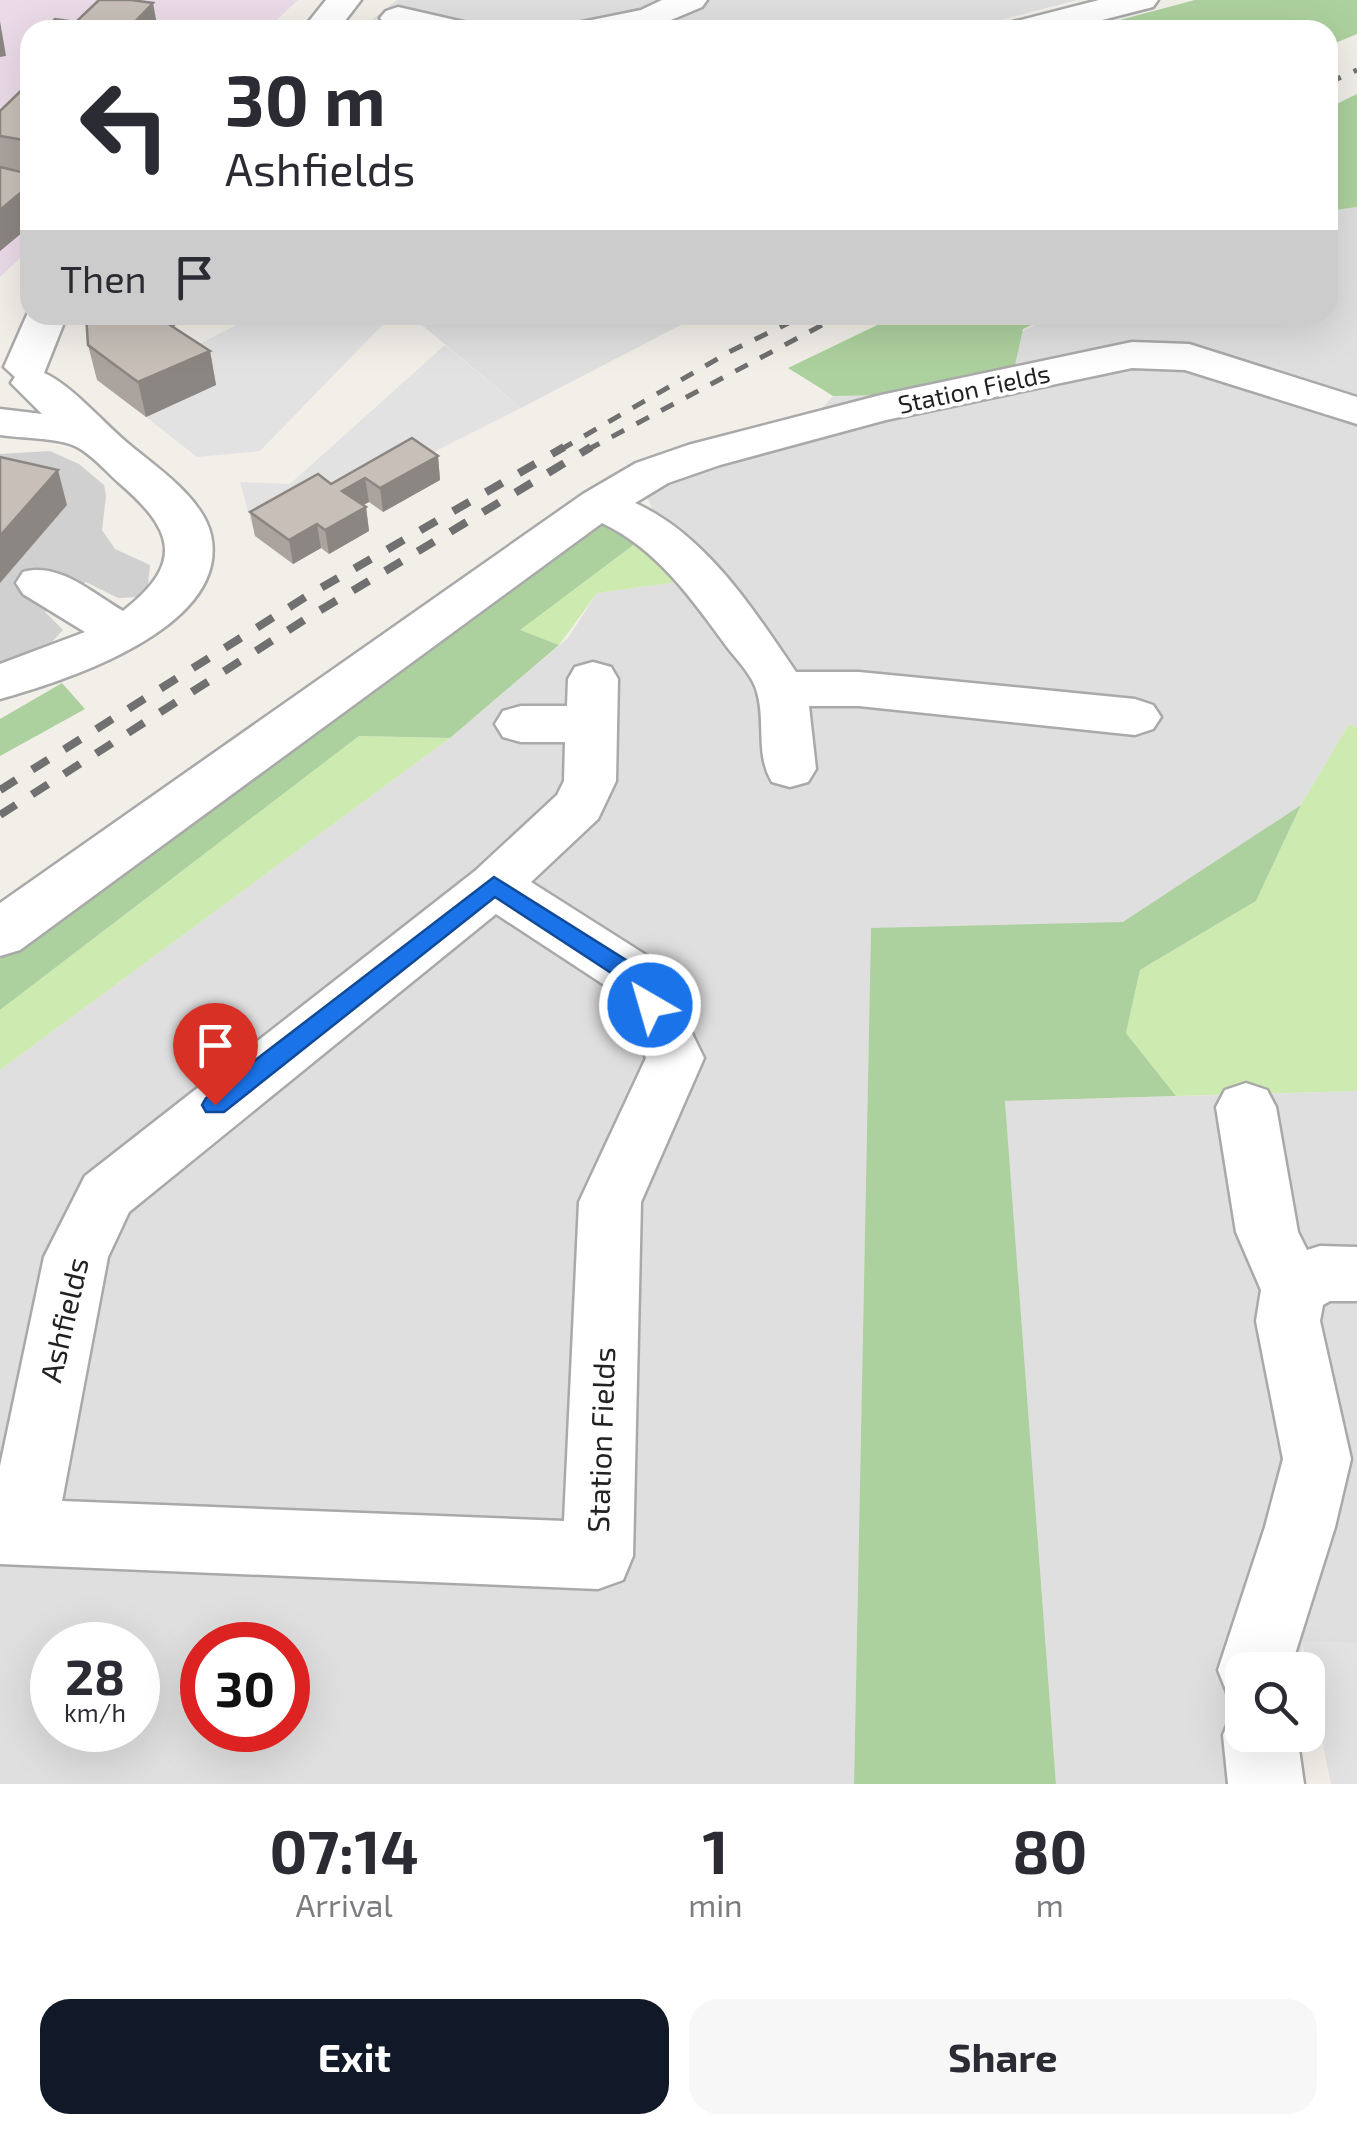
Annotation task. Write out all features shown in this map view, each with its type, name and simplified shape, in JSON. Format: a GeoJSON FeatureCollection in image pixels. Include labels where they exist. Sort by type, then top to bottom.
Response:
{"type":"FeatureCollection","features":[{"type":"Feature","properties":{"kind":"street"},"geometry":{"type":"LineString","coordinates":[[328,20],[344,0]]}},
{"type":"Feature","properties":{"kind":"street"},"geometry":{"type":"LineString","coordinates":[[650,20],[690,0]]}},
{"type":"Feature","properties":{"kind":"street"},"geometry":{"type":"LineString","coordinates":[[1061,20],[1141,0]]}},
{"type":"Feature","properties":{"kind":"street"},"geometry":{"type":"LineString","coordinates":[[398,18],[406,20]]}},
{"type":"Feature","properties":{"kind":"street"},"geometry":{"type":"LineString","coordinates":[[0,421],[24,404],[20,368],[41,325]]}},
{"type":"Feature","properties":{"kind":"street","name":"Station Fields"},"geometry":{"type":"LineString","coordinates":[[0,935],[599,504],[652,473],[704,455],[881,408],[1132,355],[1189,357],[1357,411]]}},
{"type":"Feature","properties":{"kind":"street"},"geometry":{"type":"LineString","coordinates":[[0,682],[66,660],[123,633],[178,586],[187,562],[188,534],[175,512],[20,368]]}},
{"type":"Feature","properties":{"kind":"street"},"geometry":{"type":"LineString","coordinates":[[0,421],[89,434]]}},
{"type":"Feature","properties":{"kind":"street"},"geometry":{"type":"LineString","coordinates":[[599,504],[642,524],[695,570],[782,690],[790,769]]}},
{"type":"Feature","properties":{"kind":"street"},"geometry":{"type":"LineString","coordinates":[[52,590],[123,633]]}},
{"type":"Feature","properties":{"kind":"street"},"geometry":{"type":"LineString","coordinates":[[782,690],[859,688],[1135,716]]}},
{"type":"Feature","properties":{"kind":"street","name":"Ashfields"},"geometry":{"type":"LineString","coordinates":[[11,1531],[76,1257],[107,1194],[494,886],[579,806],[590,781],[593,701],[521,724]]}},
{"type":"Feature","properties":{"kind":"street","name":"Station Fields"},"geometry":{"type":"LineString","coordinates":[[11,1531],[598,1556],[610,1202],[675,1058],[637,978],[494,886]]}},
{"type":"Feature","properties":{"kind":"street"},"geometry":{"type":"LineString","coordinates":[[1246,1108],[1267,1232],[1292,1290],[1288,1321],[1317,1459],[1300,1527],[1260,1652]]}},
{"type":"Feature","properties":{"kind":"street"},"geometry":{"type":"LineString","coordinates":[[1292,1290],[1320,1273],[1357,1274]]}},
{"type":"Feature","properties":{"kind":"street"},"geometry":{"type":"LineString","coordinates":[[1262,1752],[1266,1784]]}},
{"type":"Feature","properties":{"kind":"shaded area"},"geometry":{"type":"Polygon","coordinates":[[[0,0],[298,0],[277,20],[20,20],[20,258],[0,277],[0,0]]]}},
{"type":"Feature","properties":{"kind":"shaded area"},"geometry":{"type":"Polygon","coordinates":[[[397,0],[1077,0],[1001,20],[372,20],[397,0]]]}},
{"type":"Feature","properties":{"kind":"shaded area"},"geometry":{"type":"Polygon","coordinates":[[[1357,207],[1357,728],[1349,724],[1301,805],[1123,923],[871,929],[854,1784],[0,1784],[0,1070],[450,738],[568,638],[597,593],[685,581],[645,493],[661,479],[797,436],[833,396],[900,395],[1035,325],[1338,325],[1338,210],[1357,207]]]}},
{"type":"Feature","properties":{"kind":"shaded area"},"geometry":{"type":"Polygon","coordinates":[[[236,325],[382,325],[260,451],[197,457],[146,417],[215,385],[174,357],[236,325]]]}},
{"type":"Feature","properties":{"kind":"shaded area"},"geometry":{"type":"Polygon","coordinates":[[[422,325],[681,325],[521,408],[422,325]]]}},
{"type":"Feature","properties":{"kind":"shaded area"},"geometry":{"type":"Polygon","coordinates":[[[445,345],[521,408],[414,462],[321,499],[255,536],[240,482],[290,484],[445,345]]]}},
{"type":"Feature","properties":{"kind":"shaded area"},"geometry":{"type":"Polygon","coordinates":[[[50,451],[79,464],[104,485],[102,530],[115,549],[150,565],[148,585],[138,597],[118,598],[86,582],[45,612],[63,630],[47,647],[0,662],[0,454],[50,451]]]}},
{"type":"Feature","properties":{"kind":"shaded area"},"geometry":{"type":"Polygon","coordinates":[[[1357,1091],[1357,1643],[1302,1642],[1301,1652],[1225,1652],[1225,1752],[1259,1752],[1291,1784],[1056,1784],[1005,1101],[1357,1091]]]}},
{"type":"Feature","properties":{"kind":"shaded area"},"geometry":{"type":"Polygon","coordinates":[[[1302,1642],[1357,1643],[1357,1784],[1331,1784],[1324,1752],[1325,1652],[1304,1652],[1302,1642]]]}},
{"type":"Feature","properties":{"kind":"green space"},"geometry":{"type":"Polygon","coordinates":[[[1195,0],[1357,0],[1357,34],[1338,42],[1338,20],[1120,20],[1195,0]]]}},
{"type":"Feature","properties":{"kind":"green space"},"geometry":{"type":"Polygon","coordinates":[[[1357,94],[1357,207],[1338,210],[1338,103],[1357,94]]]}},
{"type":"Feature","properties":{"kind":"green space"},"geometry":{"type":"Polygon","coordinates":[[[877,325],[1032,325],[1023,329],[1015,365],[900,395],[833,396],[788,368],[877,325]]]}},
{"type":"Feature","properties":{"kind":"green space"},"geometry":{"type":"Polygon","coordinates":[[[597,518],[636,543],[520,630],[559,645],[450,738],[359,736],[0,1010],[0,959],[32,925],[597,518]]]}},
{"type":"Feature","properties":{"kind":"green space"},"geometry":{"type":"Polygon","coordinates":[[[636,543],[686,581],[597,593],[559,645],[519,630],[636,543]]]}},
{"type":"Feature","properties":{"kind":"green space"},"geometry":{"type":"Polygon","coordinates":[[[62,683],[85,709],[0,756],[0,719],[62,683]]]}},
{"type":"Feature","properties":{"kind":"green space"},"geometry":{"type":"Polygon","coordinates":[[[1349,724],[1357,728],[1357,1091],[1176,1096],[1126,1033],[1140,970],[1256,901],[1301,805],[1349,724]]]}},
{"type":"Feature","properties":{"kind":"green space"},"geometry":{"type":"Polygon","coordinates":[[[359,736],[450,738],[0,1070],[0,1010],[359,736]]]}},
{"type":"Feature","properties":{"kind":"green space"},"geometry":{"type":"Polygon","coordinates":[[[1301,805],[1256,901],[1140,970],[1126,1033],[1176,1096],[1005,1101],[1056,1784],[854,1784],[871,928],[1123,922],[1301,805]]]}},
{"type":"Feature","properties":{"kind":"building"},"geometry":{"type":"Polygon","coordinates":[[[99,0],[153,3],[137,20],[78,20],[99,0]]]}},
{"type":"Feature","properties":{"kind":"building"},"geometry":{"type":"Polygon","coordinates":[[[20,92],[20,139],[0,136],[0,111],[20,92]]]}},
{"type":"Feature","properties":{"kind":"building"},"geometry":{"type":"Polygon","coordinates":[[[0,167],[20,172],[20,193],[0,210],[0,167]]]}},
{"type":"Feature","properties":{"kind":"building"},"geometry":{"type":"Polygon","coordinates":[[[87,325],[170,325],[210,351],[138,382],[88,345],[87,325]]]}},
{"type":"Feature","properties":{"kind":"building"},"geometry":{"type":"Polygon","coordinates":[[[412,438],[438,456],[380,488],[365,478],[342,491],[366,507],[325,530],[317,524],[289,540],[250,512],[318,474],[331,484],[412,438]]]}},
{"type":"Feature","properties":{"kind":"building"},"geometry":{"type":"Polygon","coordinates":[[[0,457],[58,470],[0,536],[0,457]]]}},
{"type":"Feature","properties":{"kind":"railway"},"geometry":{"type":"LineString","coordinates":[[1338,79],[1357,70]]}},
{"type":"Feature","properties":{"kind":"railway"},"geometry":{"type":"LineString","coordinates":[[560,450],[731,351],[784,325]]}},
{"type":"Feature","properties":{"kind":"railway"},"geometry":{"type":"LineString","coordinates":[[587,450],[822,325]]}},
{"type":"Feature","properties":{"kind":"railway"},"geometry":{"type":"LineString","coordinates":[[0,790],[307,596],[564,447]]}},
{"type":"Feature","properties":{"kind":"railway"},"geometry":{"type":"LineString","coordinates":[[0,815],[309,617],[591,447]]}},
{"type":"Feature","properties":{"kind":"route"},"geometry":{"type":"LineString","coordinates":[[215,1105],[494,886],[637,978],[650,1005]]}}]}
